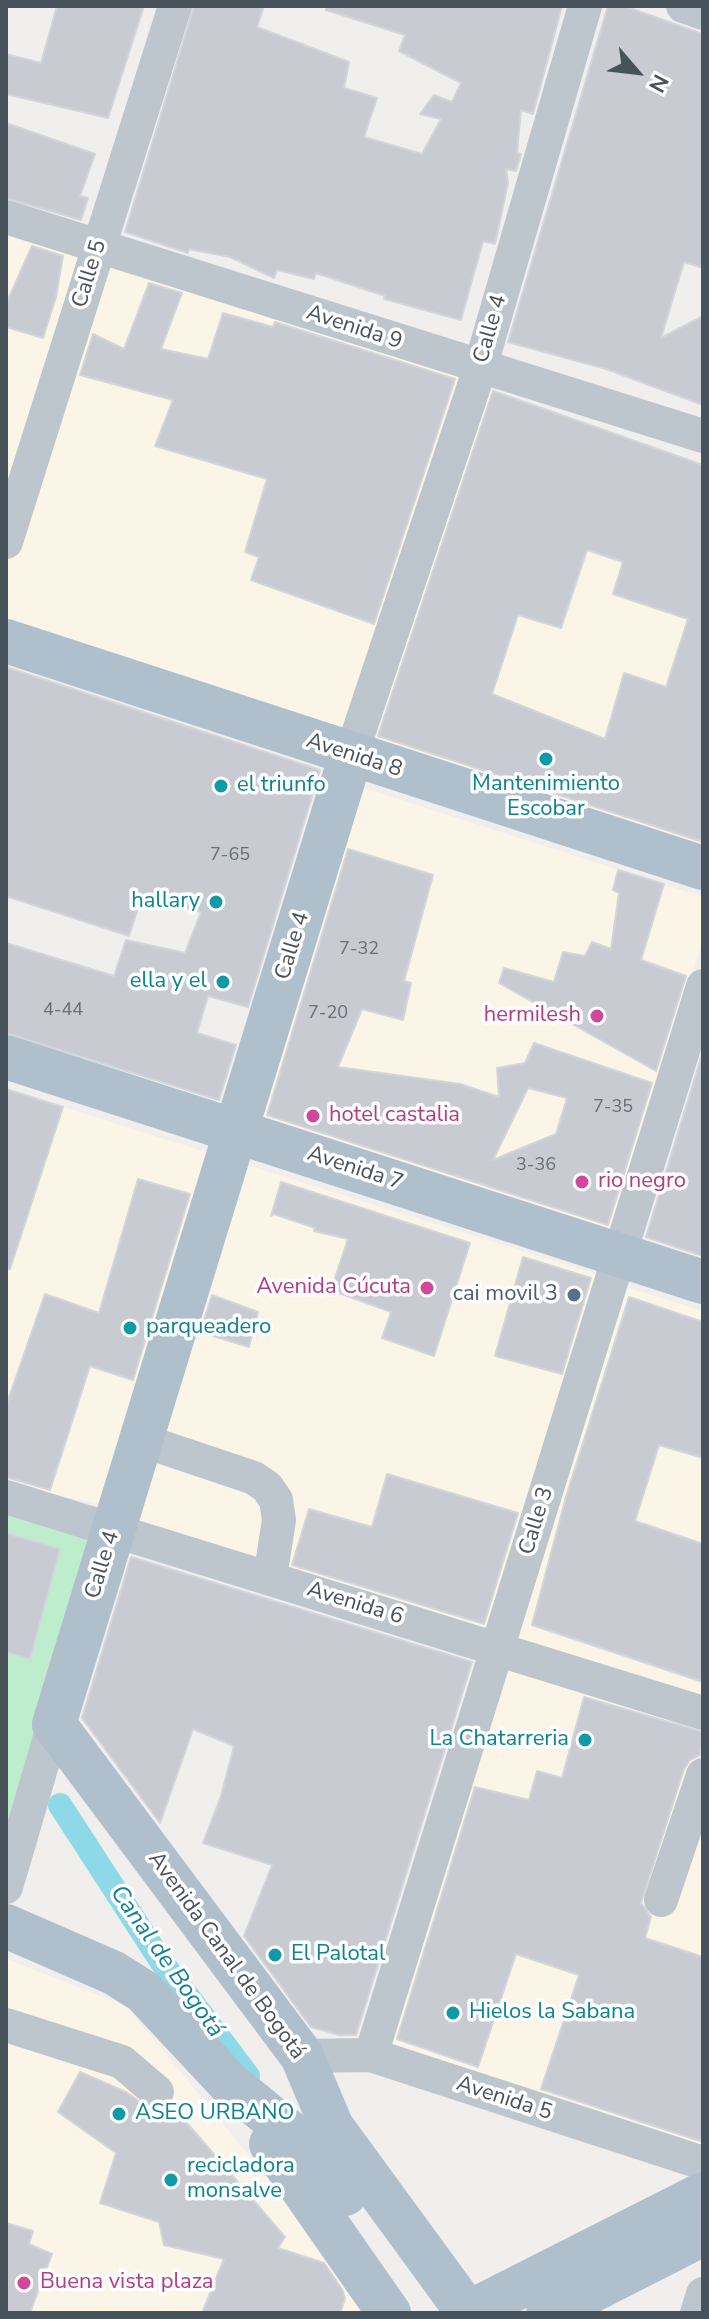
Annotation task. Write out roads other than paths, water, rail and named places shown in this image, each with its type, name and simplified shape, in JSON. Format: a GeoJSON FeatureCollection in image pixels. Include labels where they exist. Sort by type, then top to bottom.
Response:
{"type":"FeatureCollection","features":[{"type":"Feature","properties":{"kind":"main road","name":"Avenida 8"},"geometry":{"type":"LineString","coordinates":[[6,641],[703,868]]}},
{"type":"Feature","properties":{"kind":"main road","name":"Calle 4"},"geometry":{"type":"LineString","coordinates":[[54,1724],[351,755]]}},
{"type":"Feature","properties":{"kind":"main road","name":"Avenida 7"},"geometry":{"type":"LineString","coordinates":[[6,1057],[703,1282]]}},
{"type":"Feature","properties":{"kind":"main road","name":"Avenida Canal de Bogotá"},"geometry":{"type":"LineString","coordinates":[[54,1724],[302,2056],[310,2149],[436,2313]]}},
{"type":"Feature","properties":{"kind":"main road","name":"Avenida Canal de Bogotá"},"geometry":{"type":"LineString","coordinates":[[6,1926],[114,1973],[144,1992],[229,2083],[309,2121],[332,2127],[476,2309]]}},
{"type":"Feature","properties":{"kind":"main road"},"geometry":{"type":"LineString","coordinates":[[302,2056],[476,2309],[703,2194]]}},
{"type":"Feature","properties":{"kind":"main road"},"geometry":{"type":"LineString","coordinates":[[229,2083],[389,2313]]}},
{"type":"Feature","properties":{"kind":"main road"},"geometry":{"type":"LineString","coordinates":[[548,2313],[703,2234]]}},
{"type":"Feature","properties":{"kind":"street","name":"Calle 5"},"geometry":{"type":"LineString","coordinates":[[6,542],[175,6]]}},
{"type":"Feature","properties":{"kind":"street","name":"Calle 4"},"geometry":{"type":"LineString","coordinates":[[351,755],[480,368],[585,6]]}},
{"type":"Feature","properties":{"kind":"street"},"geometry":{"type":"LineString","coordinates":[[683,6],[703,13]]}},
{"type":"Feature","properties":{"kind":"street","name":"Avenida 9"},"geometry":{"type":"LineString","coordinates":[[6,217],[703,436]]}},
{"type":"Feature","properties":{"kind":"street","name":"Calle 3"},"geometry":{"type":"LineString","coordinates":[[371,2055],[703,986]]}},
{"type":"Feature","properties":{"kind":"street"},"geometry":{"type":"LineString","coordinates":[[141,1440],[254,1478],[267,1487],[276,1500],[279,1520],[270,1578]]}},
{"type":"Feature","properties":{"kind":"street","name":"Avenida 6"},"geometry":{"type":"LineString","coordinates":[[6,1497],[703,1713]]}},
{"type":"Feature","properties":{"kind":"street","name":"Calle 4"},"geometry":{"type":"LineString","coordinates":[[6,1887],[54,1724]]}},
{"type":"Feature","properties":{"kind":"street"},"geometry":{"type":"LineString","coordinates":[[661,1900],[703,1775]]}},
{"type":"Feature","properties":{"kind":"street"},"geometry":{"type":"LineString","coordinates":[[6,2025],[122,2062],[157,2092]]}},
{"type":"Feature","properties":{"kind":"street","name":"Avenida 5"},"geometry":{"type":"LineString","coordinates":[[302,2056],[371,2055],[703,2163]]}},
{"type":"Feature","properties":{"kind":"street"},"geometry":{"type":"LineString","coordinates":[[697,2313],[703,2294]]}},
{"type":"Feature","properties":{"kind":"waterway","name":"Canal de Bogotá"},"geometry":{"type":"LineString","coordinates":[[60,1805],[161,1961],[248,2076]]}},
{"type":"Feature","properties":{"kind":"place","name":"Mantenimiento Escobar"},"geometry":{"type":"Point","coordinates":[546,759]}},
{"type":"Feature","properties":{"kind":"place","name":"el triunfo"},"geometry":{"type":"Point","coordinates":[221,786]}},
{"type":"Feature","properties":{"kind":"place","name":"hallary"},"geometry":{"type":"Point","coordinates":[216,902]}},
{"type":"Feature","properties":{"kind":"place","name":"ella y el"},"geometry":{"type":"Point","coordinates":[223,982]}},
{"type":"Feature","properties":{"kind":"place","name":"hermilesh"},"geometry":{"type":"Point","coordinates":[597,1016]}},
{"type":"Feature","properties":{"kind":"place","name":"hotel castalia"},"geometry":{"type":"Point","coordinates":[313,1116]}},
{"type":"Feature","properties":{"kind":"place","name":"rio negro"},"geometry":{"type":"Point","coordinates":[582,1182]}},
{"type":"Feature","properties":{"kind":"place","name":"Avenida Cúcuta"},"geometry":{"type":"Point","coordinates":[427,1288]}},
{"type":"Feature","properties":{"kind":"place","name":"cai movil 3"},"geometry":{"type":"Point","coordinates":[574,1295]}},
{"type":"Feature","properties":{"kind":"place","name":"parqueadero"},"geometry":{"type":"Point","coordinates":[130,1328]}},
{"type":"Feature","properties":{"kind":"place","name":"La Chatarreria"},"geometry":{"type":"Point","coordinates":[585,1740]}},
{"type":"Feature","properties":{"kind":"place","name":"El Palotal"},"geometry":{"type":"Point","coordinates":[275,1955]}},
{"type":"Feature","properties":{"kind":"place","name":"Hielos la Sabana"},"geometry":{"type":"Point","coordinates":[453,2013]}},
{"type":"Feature","properties":{"kind":"place","name":"ASEO URBANO"},"geometry":{"type":"Point","coordinates":[119,2114]}},
{"type":"Feature","properties":{"kind":"place","name":"recicladora monsalve"},"geometry":{"type":"Point","coordinates":[171,2180]}},
{"type":"Feature","properties":{"kind":"place","name":"Buena vista plaza"},"geometry":{"type":"Point","coordinates":[24,2283]}}]}
